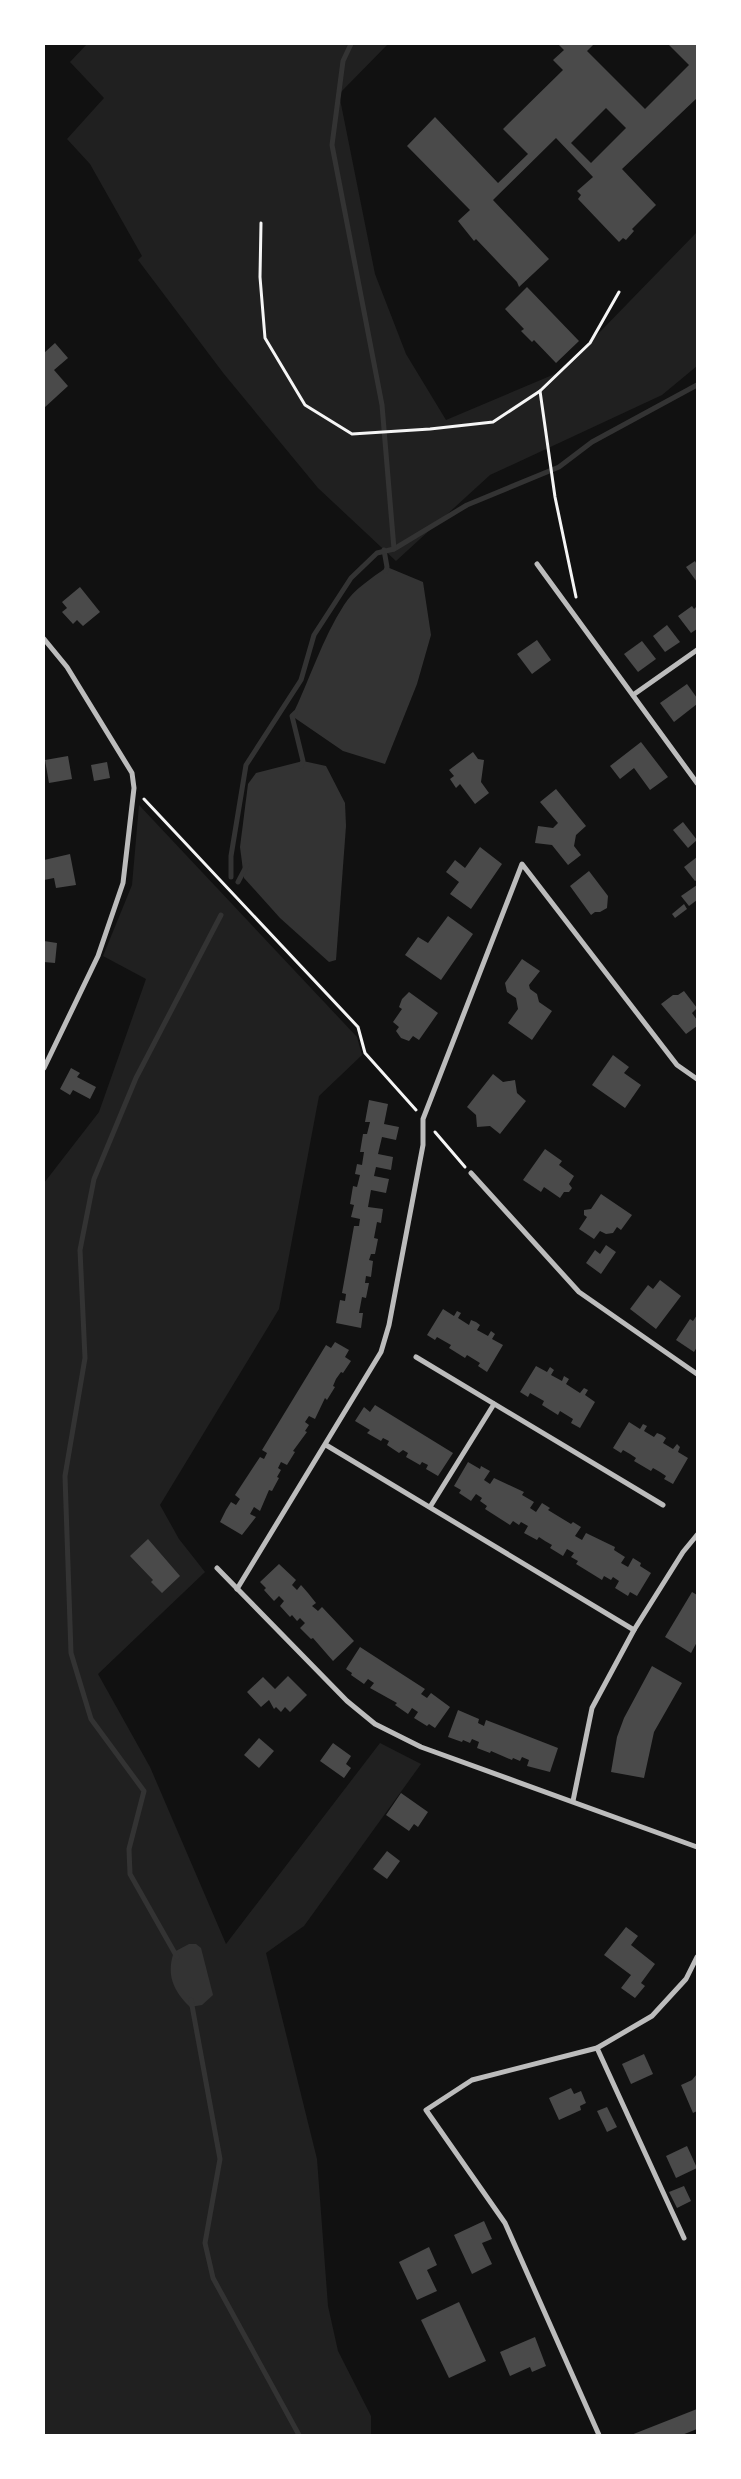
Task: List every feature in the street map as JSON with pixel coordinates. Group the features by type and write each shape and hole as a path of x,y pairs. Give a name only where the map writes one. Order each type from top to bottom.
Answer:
{"street":[{"path":"537,564 697,784"},
{"path":"44,639 67,667 132,773 134,788 123,884 98,956 44,1068"},
{"path":"633,695 697,650"},
{"path":"237,1589 381,1352 389,1325 423,1145 423,1119 522,864 678,1065 697,1079"},
{"path":"471,1173 579,1292 697,1374"},
{"path":"416,1357 663,1505"},
{"path":"430,1507 494,1404"},
{"path":"326,1445 634,1630"},
{"path":"572,1801 592,1708 634,1630 683,1552 697,1535"},
{"path":"217,1568 348,1701 375,1724 421,1747 697,1847"},
{"path":"599,2435 505,2223 426,2110 472,2080 597,2048 652,2016 686,1979 697,1958"},
{"path":"597,2048 684,2238"}],"path":[{"path":"262,223 260,277 265,338 304,405 352,434 430,429 492,422 540,391 590,343 619,292"},
{"path":"540,391 553,482 581,625"},
{"path":"134,788 358,1027 365,1053 471,1173"}],"shaded area":[{"path":"87,44 388,44 339,94 375,274 406,354 446,420 562,371 697,232 697,366 662,395 490,475 396,561 318,488 224,374 138,260 142,256 90,164 67,139 104,98 70,62"},
{"path":"387,567 423,582 431,635 417,684 385,764 343,751 292,716 323,645 344,605 358,589"},
{"path":"303,761 326,766 345,803 346,826 336,960 329,962 280,918 244,878 240,847 248,784 256,773"},
{"path":"139,805 357,1037 362,1055 319,1096 279,1309 160,1505 179,1539 205,1572 98,1674 150,1767 226,1944 380,1743 421,1764 304,1926 266,1953 317,2159 328,2306 338,2351 371,2416 371,2435 44,2435 44,1183 99,1112 146,979 103,956 132,885"},
{"path":"189,1944 196,1944 201,1948 213,1995 202,2005 190,2007 179,1995 171,1975 174,1952"}],"building":[{"path":"558,44 594,44 587,51 645,109 689,65 668,44 697,44 697,98 622,169 656,205 632,229 634,231 626,240 623,238 619,242 578,199 581,195 577,191 593,177 556,138 493,200 549,259 519,287 517,282 476,239 474,241 458,221 470,210 407,146 435,117 498,183 528,154 503,129 563,70 553,60 564,50","holes":["606,108 626,128 591,163 571,143"]},
{"path":"527,287 579,341 556,363 534,340 532,342 521,331 524,329 505,309"},
{"path":"55,343 68,358 54,370 68,386 44,408 44,353"},
{"path":"695,561 697,565 697,582 686,567"},
{"path":"80,587 100,612 83,626 77,620 73,624 62,612 67,608 62,602"},
{"path":"692,606 694,609 697,606 697,629 691,633 678,616"},
{"path":"667,625 680,642 665,652 653,636"},
{"path":"537,640 551,660 532,674 517,654"},
{"path":"642,641 656,659 638,672 624,654"},
{"path":"687,684 697,698 697,704 674,722 660,703"},
{"path":"641,742 668,777 650,790 634,768 620,779 610,766"},
{"path":"473,752 478,759 484,760 481,782 489,793 475,804 460,784 456,788 450,779 454,776 449,770"},
{"path":"68,756 72,779 49,783 45,760"},
{"path":"107,762 110,778 94,781 91,765"},
{"path":"556,789 586,826 576,835 574,846 581,855 568,865 552,845 535,843 538,826 553,828 558,823 540,802"},
{"path":"683,822 697,840 688,848 673,830"},
{"path":"480,847 502,864 471,909 450,894 459,882 446,872 455,860 465,868"},
{"path":"70,854 76,885 56,888 54,878 44,880 44,860"},
{"path":"697,857 697,880 695,881 684,867"},
{"path":"589,871 608,896 607,908 591,915 570,886"},
{"path":"697,885 697,900 689,906 681,896"},
{"path":"684,904 687,909 675,918 672,914"},
{"path":"448,916 473,934 441,980 405,955 418,937 428,943"},
{"path":"44,941 57,943 55,963 44,962"},
{"path":"522,959 540,971 529,985 530,989 537,994 539,1002 552,1011 532,1040 508,1023 518,1009 516,998 507,992 505,983"},
{"path":"684,991 697,1008 692,1013 697,1020 697,1026 686,1034 661,1004 673,995 678,995"},
{"path":"409,992 438,1013 419,1040 413,1036 409,1041 401,1038 396,1031 399,1027 393,1022 402,1009 399,1007 402,999"},
{"path":"613,1055 629,1067 624,1073 641,1085 625,1108 592,1085"},
{"path":"71,1068 80,1073 77,1077 96,1087 90,1099 73,1090 70,1095 60,1089"},
{"path":"493,1074 503,1082 515,1080 517,1093 526,1101 500,1134 490,1126 477,1127 476,1115 467,1107"},
{"path":"369,1100 388,1104 384,1124 399,1127 396,1140 382,1137 378,1154 393,1157 391,1170 376,1167 374,1176 389,1179 386,1193 371,1190 368,1207 383,1209 381,1223 377,1222 374,1238 378,1239 375,1254 371,1254 369,1260 373,1261 371,1277 366,1276 365,1283 369,1283 366,1298 362,1297 359,1313 363,1313 361,1328 336,1323 340,1300 345,1301 346,1294 342,1293 354,1226 359,1226 360,1219 351,1217 354,1205 350,1204 353,1186 357,1187 360,1175 355,1174 357,1164 362,1165 364,1152 360,1152 363,1134 367,1134 370,1122 365,1122"},
{"path":"545,1149 562,1161 559,1165 574,1176 569,1184 572,1188 569,1192 564,1192 560,1198 544,1187 541,1192 523,1180"},
{"path":"601,1194 632,1215 621,1230 617,1227 613,1233 606,1234 600,1231 594,1239 579,1229 587,1217 584,1215 584,1210 591,1209"},
{"path":"606,1245 616,1252 601,1274 586,1263 595,1250 600,1254"},
{"path":"660,1280 681,1296 656,1329 630,1309 648,1285 653,1289"},
{"path":"443,1309 454,1316 457,1311 461,1313 458,1318 469,1325 471,1320 476,1322 480,1325 477,1330 488,1336 491,1331 495,1334 492,1339 503,1345 487,1372 478,1366 480,1363 467,1355 465,1358 449,1348 451,1345 437,1337 435,1340 427,1335"},
{"path":"697,1315 697,1347 694,1352 676,1340 690,1319 693,1321"},
{"path":"335,1342 349,1350 345,1357 351,1361 343,1373 341,1372 336,1379 333,1386 335,1387 327,1400 325,1398 315,1419 309,1416 305,1422 309,1425 305,1431 307,1432 293,1451 295,1452 287,1465 281,1462 278,1468 281,1470 277,1477 279,1478 272,1491 269,1490 260,1511 254,1507 250,1514 256,1517 242,1535 220,1522 231,1502 236,1505 240,1499 235,1495 260,1457 264,1459 267,1453 262,1450 326,1345 331,1348"},
{"path":"536,1366 547,1372 550,1367 554,1370 551,1375 562,1381 564,1376 569,1379 566,1384 580,1393 584,1388 588,1390 585,1395 595,1402 580,1428 571,1423 573,1419 560,1411 558,1415 542,1405 544,1401 530,1393 528,1397 520,1392"},
{"path":"375,1405 453,1453 438,1476 426,1469 428,1465 422,1462 420,1465 406,1457 408,1453 403,1450 399,1453 387,1445 389,1441 383,1438 381,1441 367,1433 370,1430 355,1421 364,1407 370,1412"},
{"path":"629,1422 640,1429 643,1424 647,1426 644,1431 654,1437 657,1433 662,1435 666,1438 663,1443 673,1449 677,1444 680,1447 678,1452 688,1458 673,1484 664,1479 666,1476 660,1472 653,1468 651,1471 634,1461 636,1458 630,1454 623,1450 621,1453 613,1448"},
{"path":"468,1462 480,1469 481,1466 490,1471 484,1480 490,1484 494,1478 524,1492 522,1495 534,1502 530,1508 536,1512 542,1503 550,1508 548,1510 571,1524 573,1522 581,1527 575,1536 582,1540 586,1533 615,1547 614,1550 625,1557 621,1563 628,1567 633,1558 641,1563 640,1566 651,1573 637,1596 630,1592 628,1596 615,1588 619,1581 613,1577 611,1580 604,1576 602,1580 576,1564 578,1561 571,1557 574,1553 567,1549 563,1556 550,1548 552,1545 539,1537 537,1540 524,1533 528,1526 521,1522 519,1525 513,1521 510,1525 485,1509 487,1506 480,1501 482,1498 476,1494 471,1501 459,1493 461,1490 454,1486"},
{"path":"148,1539 180,1576 162,1593 151,1582 153,1580 130,1556"},
{"path":"279,1564 296,1580 292,1585 297,1590 301,1585 316,1603 312,1606 318,1611 322,1607 354,1641 333,1661 313,1638 311,1639 300,1628 305,1623 300,1618 297,1621 292,1615 290,1617 280,1606 284,1601 279,1596 274,1601 264,1590 266,1588 260,1582"},
{"path":"692,1592 697,1595 697,1642 691,1653 665,1637"},
{"path":"360,1647 425,1689 421,1694 427,1698 431,1693 450,1707 435,1728 429,1724 427,1726 414,1718 418,1712 412,1708 408,1714 395,1705 397,1703 370,1688 374,1683 368,1679 364,1684 351,1675 352,1673 346,1669"},
{"path":"652,1666 682,1683 654,1732 644,1778 611,1772 617,1737 624,1718"},
{"path":"288,1676 307,1695 290,1712 285,1707 281,1712 276,1707 274,1709 269,1700 261,1707 247,1692 263,1677 275,1689"},
{"path":"458,1710 479,1719 478,1723 484,1726 486,1720 558,1748 550,1772 527,1766 529,1760 522,1757 520,1761 513,1758 512,1760 491,1751 490,1753 477,1748 479,1742 472,1739 470,1743 448,1737"},
{"path":"259,1738 274,1751 259,1768 244,1755"},
{"path":"333,1743 351,1756 346,1764 351,1768 344,1778 320,1761"},
{"path":"401,1793 428,1812 418,1827 414,1824 409,1831 386,1815"},
{"path":"387,1851 400,1861 387,1879 373,1869"},
{"path":"626,1927 638,1936 631,1945 655,1964 641,1983 645,1986 635,1998 621,1988 631,1975 604,1955"},
{"path":"644,2054 653,2074 631,2084 622,2064"},
{"path":"697,2074 697,2111 693,2113 681,2085 692,2080"},
{"path":"571,2088 574,2094 581,2091 586,2103 580,2106 581,2110 559,2120 549,2098"},
{"path":"607,2107 617,2127 607,2132 597,2111"},
{"path":"687,2146 697,2168 676,2178 666,2156"},
{"path":"684,2186 691,2201 677,2208 669,2192"},
{"path":"484,2221 492,2239 482,2243 492,2264 472,2274 454,2235"},
{"path":"429,2247 437,2265 427,2270 437,2291 417,2300 399,2262"},
{"path":"459,2302 486,2361 449,2378 421,2320"},
{"path":"535,2337 546,2366 532,2372 530,2367 510,2376 500,2352"},
{"path":"697,2409 697,2429 682,2435 631,2435"}],"waterway":[{"path":"231,877 231,856 246,765 301,680 314,635 351,578 377,553 394,549 382,405 332,145 343,61 351,44"},
{"path":"394,549 467,505 559,467 592,442 697,385"},
{"path":"384,550 386,571"},
{"path":"295,713 292,716 303,761 301,766"},
{"path":"238,882 247,865"},
{"path":"177,1957 130,1874 129,1849 144,1791 91,1719 71,1653 65,1476 85,1358 80,1250 94,1179 136,1078 221,915"},
{"path":"191,2000 220,2159 205,2243 213,2278 299,2435"}]}
